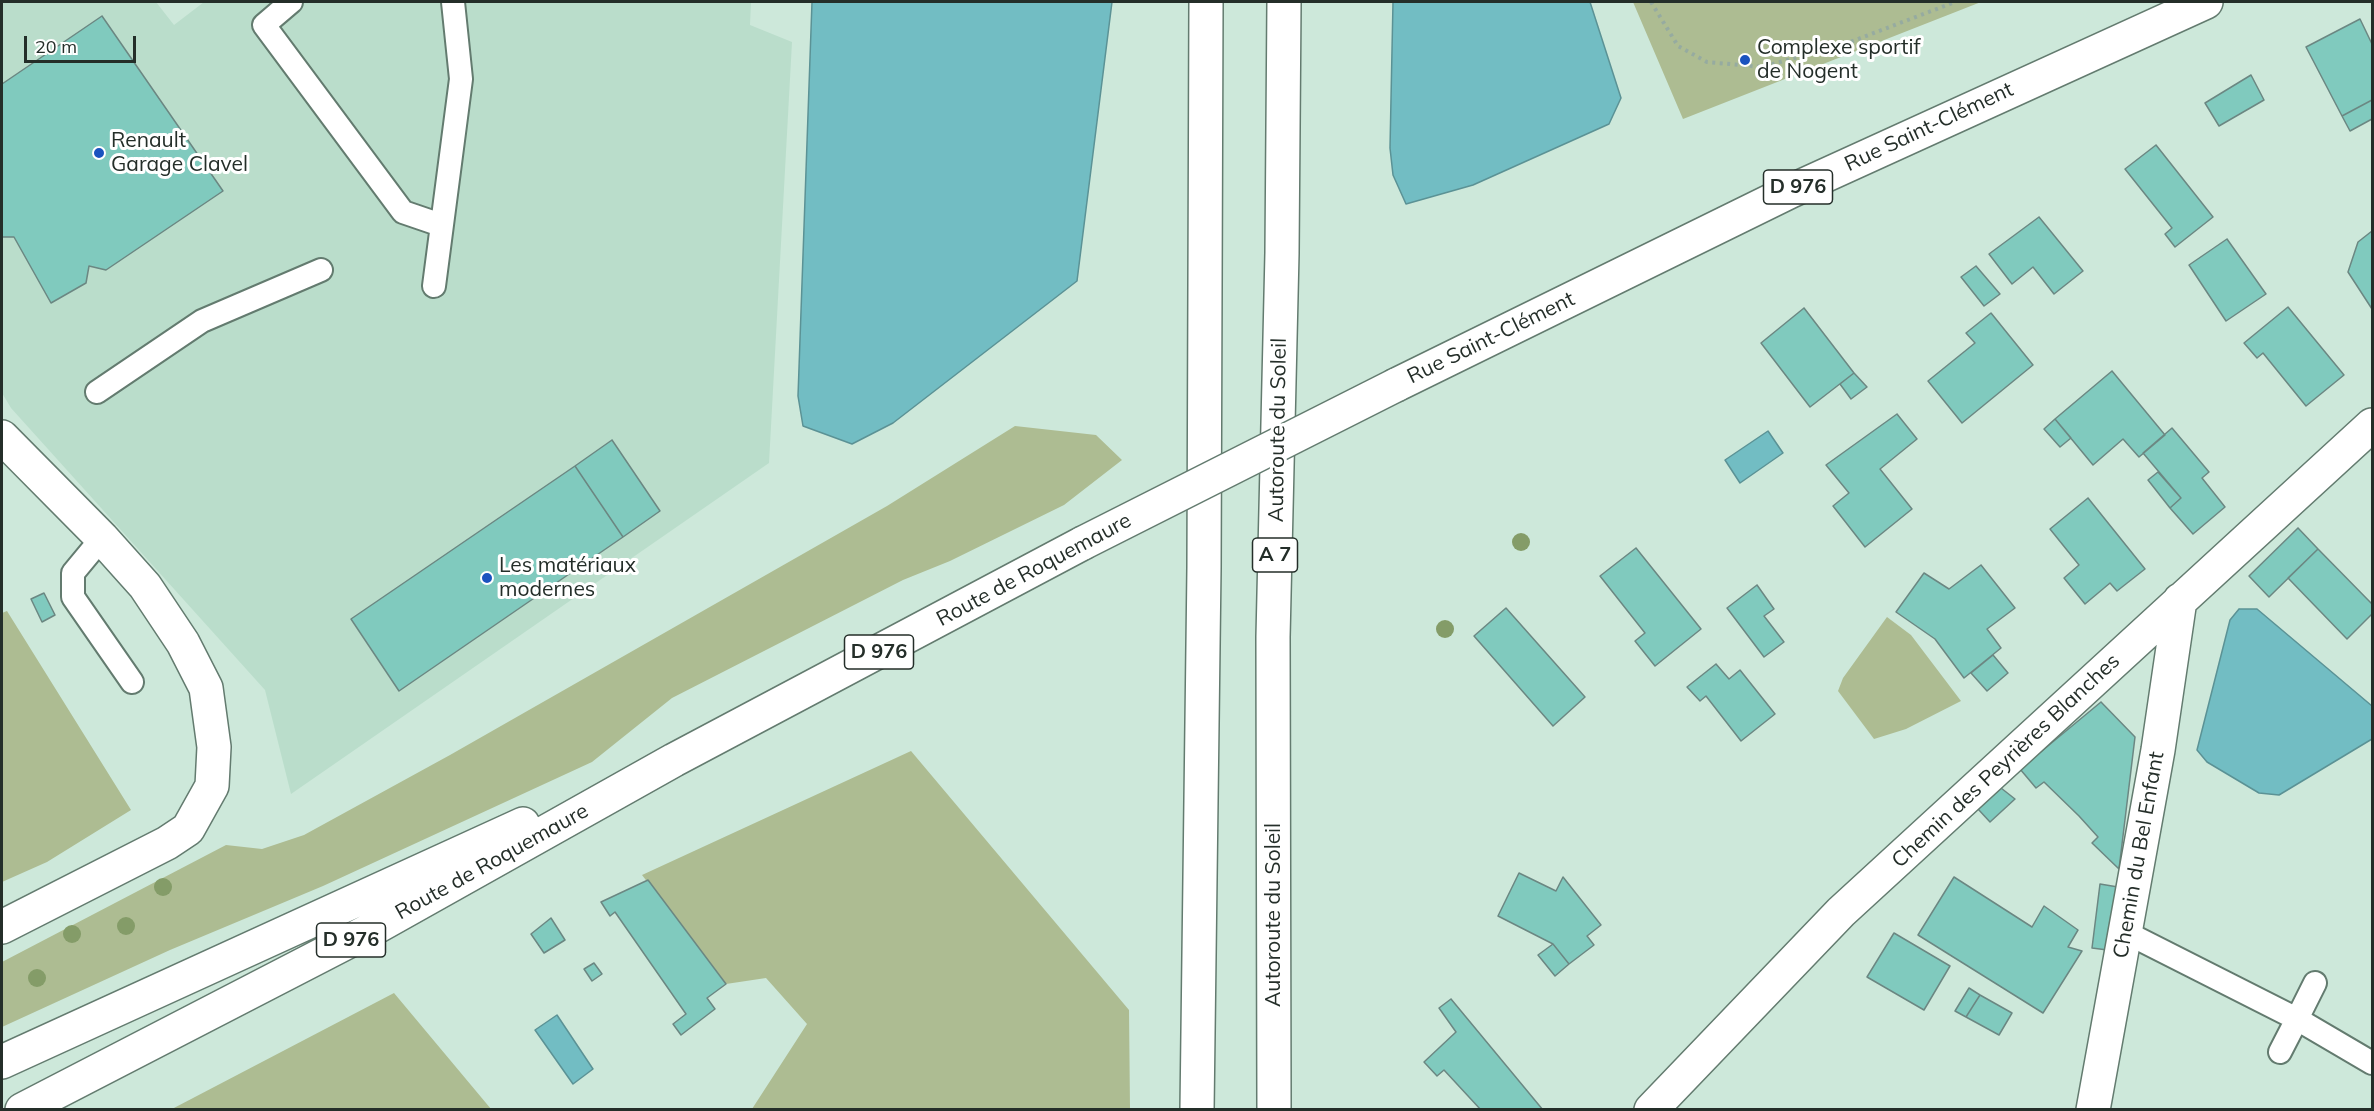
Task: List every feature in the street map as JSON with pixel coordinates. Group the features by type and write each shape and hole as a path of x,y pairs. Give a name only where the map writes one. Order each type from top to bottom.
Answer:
{"main road":[{"path":"1197,1110 1204,568 1206,2"},
{"name":"Autoroute du Soleil","path":"1275,1110 1273,637 1282,253 1284,2"},
{"name":"Rue Saint-Clément","path":"1396,385 1791,191 2206,2"},
{"name":"Route de Roquemaure","path":"22,1110 378,926 674,760 1083,543 1396,385"},
{"name":"Chemin des Peyrières Blanches","path":"1651,1110 1841,912 2373,425"},
{"path":"2,437 102,538 151,596 183,643 206,688 214,747 212,786 188,829 2,927"},
{"name":"Chemin du Bel Enfant","path":"2094,1110 2158,750 2180,600"},
{"name":"Route de Roquemaure","path":"2,1062 464,849 674,760"}],"lane":[{"path":"291,2 264,25 403,212 441,225"},
{"path":"434,286 461,79 453,2"},
{"path":"97,392 202,321 321,270"},
{"path":"102,538 73,573 73,597 132,682"},
{"path":"2126,932 2297,1019 2373,1063"},
{"path":"2280,1052 2315,983"}],"path":[{"path":"1652,2 1678,46 1707,62 1762,67 1845,44 1955,2"}],"shaded area":[{"path":"2,2 156,2 174,25 204,2 751,2 750,25 792,42 769,463 291,794 265,690 11,408 2,393"},
{"name":"Complexe sportif de Nogent","path":"1633,2 1981,2 1683,119"},
{"path":"1015,426 1096,435 1122,460 1064,505 950,561 903,580 672,698 592,762 323,886 170,950 2,1027 2,962 226,845 262,849 304,835 450,755 887,506"},
{"path":"7,611 131,810 47,862 2,882 2,613"},
{"path":"1887,617 1911,635 1961,701 1906,729 1874,739 1838,691 1843,678"},
{"path":"911,751 1129,1010 1130,1109 752,1109 807,1024 766,978 726,984 642,875"},
{"path":"394,993 491,1109 172,1109"}],"water":[{"path":"812,2 1112,2 1077,281 893,423 852,444 803,426 798,396"},
{"path":"1393,2 1590,2 1621,98 1609,124 1473,185 1406,204 1393,175 1390,148"},
{"path":"1768,431 1783,453 1740,483 1725,460"},
{"path":"2239,609 2257,609 2372,706 2372,739 2279,795 2259,793 2207,762 2197,750 2230,620"},
{"path":"557,1015 593,1069 573,1084 535,1030"}],"building":[{"name":"Renault Garage Clavel","path":"102,16 223,191 106,270 89,266 86,283 51,303 14,237 2,237 2,84"},
{"path":"2360,19 2372,44 2372,100 2342,116 2306,47"},
{"path":"2251,75 2264,100 2219,126 2205,103"},
{"path":"2372,100 2372,119 2350,131 2342,116"},
{"path":"2156,145 2213,217 2175,247 2165,234 2172,228 2125,169"},
{"path":"2039,217 2083,271 2054,294 2033,267 2012,284 1989,254"},
{"path":"2372,231 2372,309 2348,272 2358,242"},
{"path":"2227,239 2266,294 2226,321 2189,265"},
{"path":"1976,266 2000,294 1984,306 1961,277"},
{"path":"2288,307 2344,375 2306,406 2263,353 2257,358 2244,343"},
{"path":"1804,308 1854,373 1810,407 1761,343"},
{"path":"1991,313 2033,365 1962,423 1928,381 1975,343 1966,333"},
{"path":"2112,371 2165,435 2139,457 2123,439 2093,465 2055,419"},
{"path":"1854,373 1867,387 1851,399 1840,384"},
{"path":"1897,414 1917,439 1880,469 1912,509 1865,547 1833,506 1849,493 1826,465"},
{"path":"2055,419 2071,438 2060,447 2044,429"},
{"path":"2172,428 2209,472 2202,478 2225,507 2193,534 2170,508 2181,498 2143,453"},
{"path":"612,440 660,511 623,537 575,466"},
{"name":"Les matériaux modernes","path":"575,466 623,537 399,691 351,619"},
{"path":"2158,472 2181,498 2170,508 2148,480"},
{"path":"2088,498 2145,569 2117,591 2110,583 2085,604 2064,578 2079,565 2050,529"},
{"path":"2298,528 2318,549 2269,597 2249,576"},
{"path":"1636,548 1701,629 1655,666 1635,641 1645,633 1600,576"},
{"path":"2318,549 2372,604 2372,614 2347,639 2288,578"},
{"path":"1981,565 2015,608 1987,629 2001,648 1964,678 1935,639 1896,612 1924,573 1949,589"},
{"path":"1757,585 1774,609 1764,616 1784,642 1764,657 1727,608"},
{"path":"44,593 55,615 42,622 31,599"},
{"path":"1506,608 1585,697 1553,726 1474,636"},
{"path":"1993,655 2008,673 1987,691 1971,673"},
{"path":"1716,664 1729,679 1740,670 1775,714 1741,741 1706,696 1700,701 1687,687"},
{"path":"2101,702 2135,737 2119,869 2092,843 2098,837 2079,816 2044,782 2036,788 2020,769"},
{"path":"2001,788 2015,799 1990,822 1978,809"},
{"path":"1519,873 1556,891 1563,877 1601,925 1587,936 1594,945 1569,964 1553,944 1498,916"},
{"path":"1954,877 2032,927 2044,906 2078,930 2068,947 2082,951 2043,1013 1918,935"},
{"path":"648,880 726,984 707,998 715,1009 681,1035 673,1024 686,1014 615,912 610,916 601,902"},
{"path":"2100,884 2118,887 2115,951 2092,948"},
{"path":"551,918 565,940 544,953 531,934"},
{"path":"1894,933 1950,966 1924,1010 1867,977"},
{"path":"1553,944 1569,964 1555,976 1538,955"},
{"path":"594,963 602,974 592,981 584,969"},
{"path":"1969,988 1980,995 1966,1017 1955,1011"},
{"path":"1980,995 2012,1013 1999,1035 1966,1017"},
{"path":"1451,999 1543,1110 1481,1110 1444,1070 1437,1076 1424,1062 1456,1032 1439,1008"}],"place":[{"name":"Complexe sportif de Nogent","path":"1745,60"},
{"name":"Renault Garage Clavel","path":"99,153"},
{"name":"Les matériaux modernes","path":"487,578"}]}
